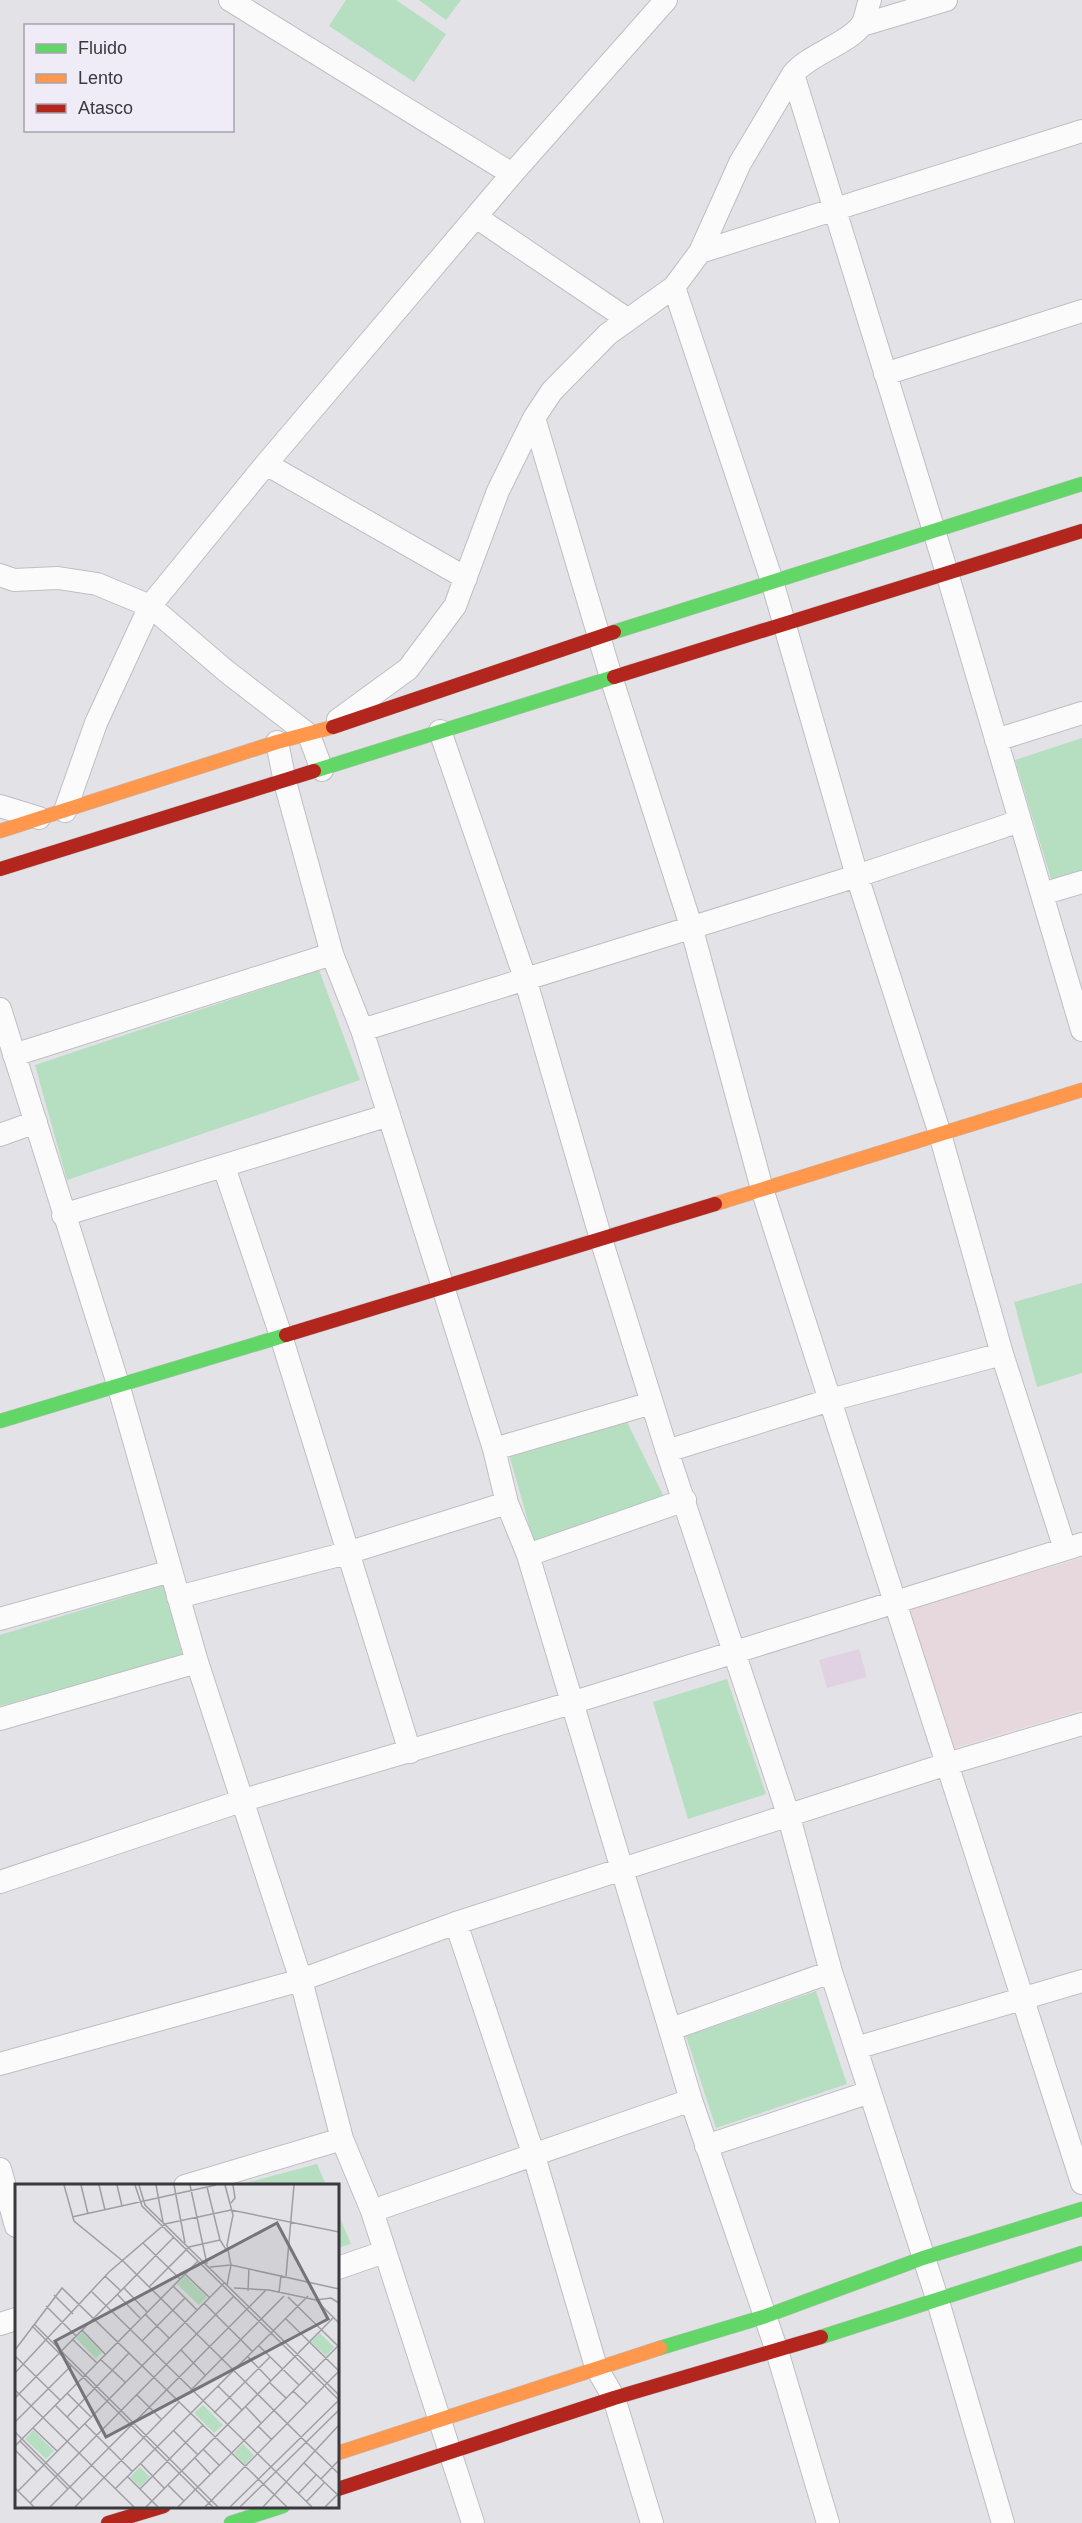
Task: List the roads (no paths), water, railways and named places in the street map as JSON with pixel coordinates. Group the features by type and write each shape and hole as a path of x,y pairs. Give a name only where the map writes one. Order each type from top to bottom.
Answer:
{"street":[{"path":"230,0 512,174"},
{"path":"65,811 96,723 150,606 266,464 512,174 666,0"},
{"path":"862,25 870,0"},
{"path":"330,727 359,702 408,669 455,606 498,491 534,418 552,391 574,367 627,319 674,288 700,252 740,163 792,74 801,64 838,44 862,25 946,0"},
{"path":"792,74 947,573 1082,1030"},
{"path":"700,252 1082,131"},
{"path":"476,217 627,319"},
{"path":"0,1882 244,1800 571,1703 1074,1546 1002,1354 940,1134 857,876 785,623 674,288"},
{"path":"885,375 1082,311"},
{"path":"534,418 611,677 692,926 762,1189 1082,2183"},
{"path":"266,464 466,578"},
{"path":"0,831 277,742 309,735 599,637 933,529 1082,484"},
{"path":"0,869 285,782 611,677 1082,531"},
{"path":"5,579 58,578 97,584 150,606 226,671 309,735 322,770"},
{"path":"996,740 1082,713"},
{"path":"440,731 525,978 601,1239 667,1451 789,1816 831,1972 937,2298 1003,2523"},
{"path":"277,742 285,782 332,954 362,1030 444,1288 494,1449 507,1503 528,1555 691,2100 763,2317 777,2351 828,2523"},
{"path":"0,806 39,818"},
{"path":"362,1030 857,876 1020,821"},
{"path":"1042,894 1082,882"},
{"path":"14,1056 332,954"},
{"path":"0,1009 118,1384 197,1662 301,1980 342,2139 372,2211 472,2523"},
{"path":"0,1421 444,1288 1082,1090"},
{"path":"63,1215 389,1115"},
{"path":"0,1135 36,1122"},
{"path":"224,1167 281,1336 410,1752"},
{"path":"667,1451 830,1400 1002,1354"},
{"path":"494,1449 652,1403"},
{"path":"528,1555 685,1500"},
{"path":"178,1597 347,1552 507,1503"},
{"path":"0,1619 171,1571"},
{"path":"0,1719 197,1662"},
{"path":"0,2064 301,1980 456,1923 947,1764 1082,1724"},
{"path":"456,1923 534,2156 596,2367 614,2398 652,2523"},
{"path":"670,2029 831,1972"},
{"path":"856,2048 1082,1981"},
{"path":"706,2146 870,2092"},
{"path":"372,2211 691,2100"},
{"path":"192,2184 342,2139"},
{"path":"0,2169 15,2222"},
{"path":"339,2453 596,2367 763,2317 923,2258 1082,2209"},
{"path":"339,2268 384,2252"},
{"path":"339,2489 614,2398 777,2351 1082,2253"},
{"path":"0,2324 15,2319"},
{"path":"114,2518 156,2508"},
{"path":"231,2523 277,2508"},
{"path":"289,2508 293,2523"}]}
